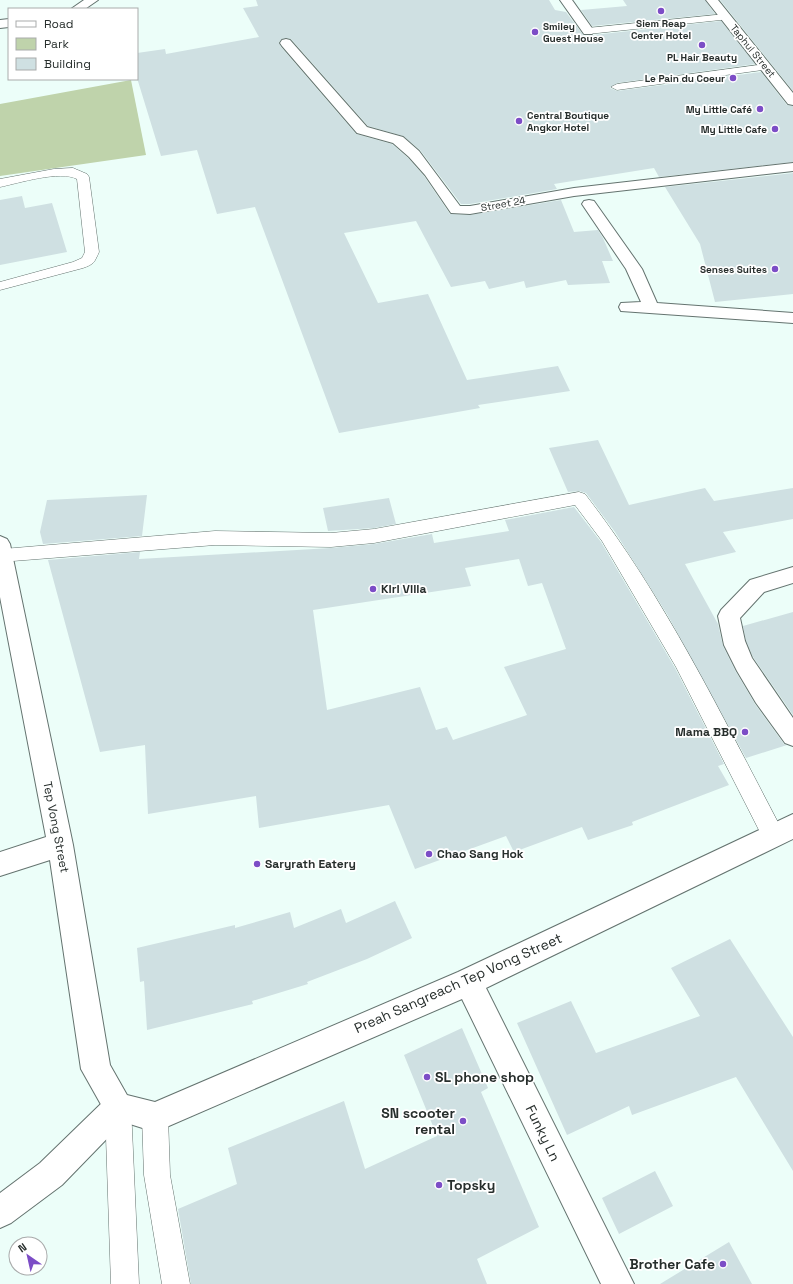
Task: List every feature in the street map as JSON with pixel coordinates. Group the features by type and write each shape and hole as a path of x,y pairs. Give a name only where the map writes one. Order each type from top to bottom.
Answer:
{"street":[{"path":"79,8 92,0"},
{"path":"566,0 588,31"},
{"name":"Taphul Street","path":"712,0 793,101"},
{"name":"Street 24","path":"286,43 362,130 398,140 403,143 419,160 456,210 470,210 574,192 793,167"},
{"path":"589,204 634,269 651,307"},
{"path":"626,306 793,318"},
{"name":"Tep Vong Street","path":"1,550 60,845 96,1069 118,1107"},
{"path":"793,575 757,586 729,616 732,633 739,654 768,701 793,736"},
{"name":"Preah Sangreach Tep Vong Street","path":"155,1117 468,982 783,830"},
{"path":"0,864 60,845"},
{"name":"Funky Ln","path":"468,982 618,1284"},
{"path":"0,1212 51,1174 118,1107 155,1117"}],"lane":[{"path":"588,31 726,17"},
{"path":"617,87 766,67"},
{"path":"0,183 54,173 73,172 83,177 92,252 88,261 78,265 0,286"},
{"path":"1,550 215,538 331,540 374,536 579,498 608,536 783,830"},
{"path":"118,1107 125,1284"},
{"path":"155,1117 156,1175 176,1284"}],"green space":[{"path":"131,80 146,155 0,176 0,104"}],"building":[{"path":"256,0 549,0 555,10 566,12 584,36 721,21 755,64 617,83 610,88 617,91 761,72 787,105 793,106 793,162 659,177 654,168 554,184 557,189 470,204 461,204 420,150 403,136 368,126 291,39 282,39 279,42 281,47 356,134 392,144 408,158 424,176 450,214 470,215 561,200 574,232 598,230 613,261 602,261 610,283 568,285 566,280 526,288 524,281 489,289 485,281 451,287 416,221 344,233 378,303 428,294 467,380 558,366 570,391 478,405 480,408 339,433 255,207 217,214 197,150 161,156 138,80 138,53 165,49 166,54 259,37 243,8 258,6"},
{"path":"623,0 705,0 715,14 592,26 581,10 627,6"},
{"path":"720,0 793,0 793,91"},
{"path":"793,173 793,294 715,302 700,244 665,187"},
{"path":"22,196 25,208 52,203 67,252 0,265 0,200"},
{"path":"598,440 629,505 705,488 714,501 793,488 793,519 723,532 736,552 685,564 718,624 723,646 736,672 755,704 784,744 787,745 746,758 667,614 615,532 586,493 579,491 568,492 549,448"},
{"path":"147,495 142,536 43,544 40,532 47,500"},
{"path":"389,498 396,524 374,528 328,531 323,508"},
{"path":"574,507 601,542 675,668 724,764 718,766 729,785 632,822 633,825 588,840 582,827 514,852 506,836 415,869 389,805 259,828 256,796 148,814 145,745 100,752 48,560 140,552 139,559 331,548 374,544 432,534 434,543 509,531 505,520","holes":["519,559 528,586 542,583 566,649 504,667 527,715 453,740 447,727 436,730 420,687 327,710 313,610 471,586 465,568"]},
{"path":"793,612 793,715 753,657 746,641 743,626"},
{"path":"395,901 412,938 367,959 307,982 308,984 252,1001 253,1004 147,1030 144,981 140,982 137,948 235,925 235,928 290,912 294,928 341,909 346,923"},
{"path":"730,939 793,1037 793,1171 736,1077 632,1115 629,1106 567,1135 517,1023 571,1001 596,1053 700,1016 671,968"},
{"path":"462,1028 488,1088 481,1092 539,1227 477,1259 487,1284 191,1284 178,1209 237,1184 228,1148 344,1101 365,1169 437,1136 404,1055"},
{"path":"655,1171 673,1206 619,1234 602,1198"},
{"path":"729,1242 752,1284 660,1284"}],"place":[{"name":"Siem Reap Center Hotel","path":"661,11"},
{"name":"Smiley Guest House","path":"535,32"},
{"name":"PL Hair Beauty","path":"702,45"},
{"name":"Le Pain du Coeur","path":"733,78"},
{"name":"My Little Café","path":"760,109"},
{"name":"Central Boutique Angkor Hotel","path":"519,121"},
{"name":"My Little Cafe","path":"775,129"},
{"name":"Senses Suites","path":"775,269"},
{"name":"Kiri Villa","path":"373,589"},
{"name":"Mama BBQ","path":"745,732"},
{"name":"Chao Sang Hok","path":"429,854"},
{"name":"Saryrath Eatery","path":"257,864"},
{"name":"SL phone shop","path":"427,1077"},
{"name":"SN scooter rental","path":"463,1121"},
{"name":"Topsky","path":"439,1185"},
{"name":"Brother Cafe","path":"723,1264"}]}
